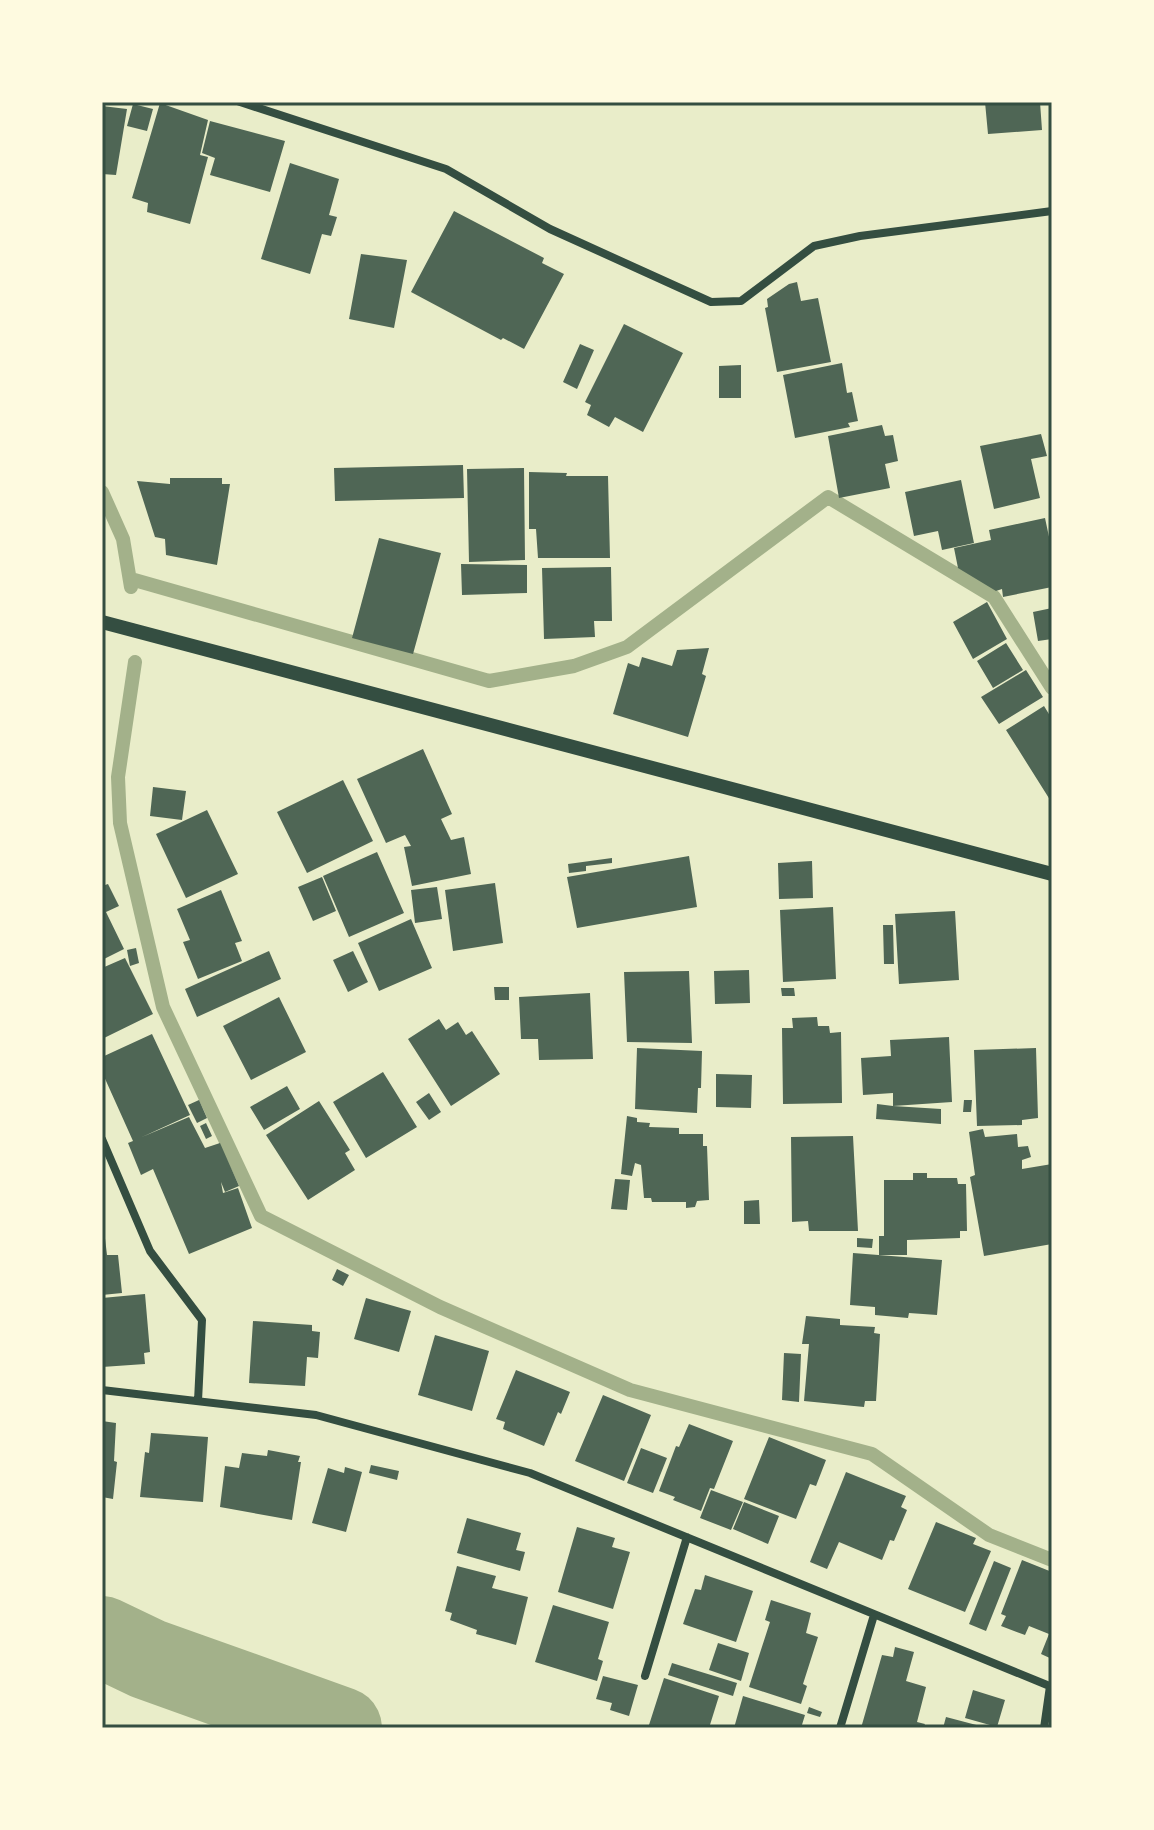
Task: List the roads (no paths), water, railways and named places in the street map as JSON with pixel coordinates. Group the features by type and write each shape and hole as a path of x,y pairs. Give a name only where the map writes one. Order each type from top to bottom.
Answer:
{"street":[{"path":"240,102 446,169 550,229 711,302 741,301 814,246 860,236 1052,211"},
{"path":"102,622 1052,874"},
{"path":"102,1139 150,1251 202,1320 198,1401"},
{"path":"102,1390 316,1415 530,1473 1051,1687 1044,1728"},
{"path":"645,1676 687,1537"},
{"path":"840,1728 874,1615"}],"waterway":[{"path":"102,492 123,539 131,587"},
{"path":"131,579 489,681 574,666 627,647 828,497 994,597 1052,688"},
{"path":"135,662 118,777 120,823 163,1007 261,1216 440,1307 630,1390 872,1454 989,1535 1052,1560"},
{"path":"102,1637 148,1659 341,1728"}]}
